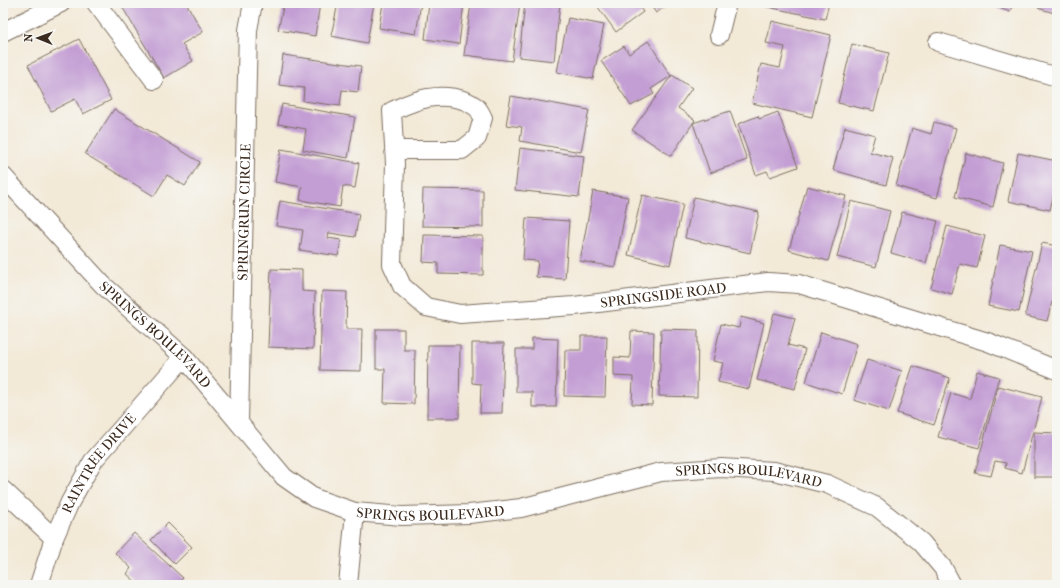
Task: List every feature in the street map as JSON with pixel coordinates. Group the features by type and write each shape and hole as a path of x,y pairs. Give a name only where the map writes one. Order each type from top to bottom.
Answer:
{"street":[{"path":"3,32 61,3"},
{"path":"96,3 154,80"},
{"name":"SPRINGRUN CIRCLE","path":"239,422 248,30 253,3"},
{"path":"719,35 727,3"},
{"path":"938,42 1057,77"},
{"name":"SPRINGSIDE ROAD","path":"394,150 462,150 477,138 483,118 477,108 463,100 447,97 428,98 412,102 392,111 394,150 395,164 392,264 402,286 426,307 460,314 574,306 768,282 799,284 988,342 1057,370"},
{"name":"SPRINGS BOULEVARD","path":"3,176 103,285 184,357 284,477 314,498 355,512 402,516 469,514 521,508 661,472 721,468 774,471 827,484 877,507 921,542 943,568 952,585"},
{"name":"RAINTREE DRIVE","path":"39,585 54,538 70,502 93,461 184,357"},
{"path":"3,490 54,538"},
{"path":"348,585 355,512"}],"building":[{"path":"120,3 186,3 203,32 182,44 193,61 164,78"},
{"path":"284,3 320,3 315,36 278,30"},
{"path":"338,3 374,3 367,43 331,36"},
{"path":"383,3 421,3 416,34 379,28"},
{"path":"429,3 464,3 459,44 425,39"},
{"path":"471,3 520,3 512,61 464,55"},
{"path":"525,3 560,3 554,61 519,57"},
{"path":"595,3 637,3 643,12 616,32"},
{"path":"649,3 670,3 656,13"},
{"path":"764,3 829,3 825,19 763,6"},
{"path":"984,3 1013,3 1010,12"},
{"path":"1040,3 1057,3 1057,14 1038,8"},
{"path":"568,18 604,25 593,79 557,72"},
{"path":"772,21 831,35 812,117 752,103 761,64 780,68 785,47 766,43"},
{"path":"79,39 111,100 83,114 75,99 51,111 28,65"},
{"path":"648,41 671,76 651,89 654,94 631,106 601,61 624,46 629,54"},
{"path":"852,44 889,53 874,111 838,103"},
{"path":"283,55 361,66 358,92 342,90 340,106 303,101 304,88 279,85"},
{"path":"672,75 692,88 678,108 695,120 671,156 632,130"},
{"path":"511,96 589,110 581,152 520,141 522,127 506,125"},
{"path":"282,104 355,117 348,158 303,150 306,129 278,124"},
{"path":"114,109 200,162 185,186 167,175 154,196 85,154"},
{"path":"730,111 747,160 710,173 693,123"},
{"path":"778,112 798,167 770,177 767,171 756,175 738,124 758,116 759,119"},
{"path":"934,122 956,128 937,198 896,186 912,128 931,134"},
{"path":"845,127 875,135 870,152 893,158 886,185 833,170"},
{"path":"520,148 584,156 579,197 515,190"},
{"path":"281,149 359,163 355,188 343,186 340,207 300,200 302,187 275,182"},
{"path":"966,153 1003,163 993,207 955,197"},
{"path":"1018,153 1057,161 1057,179 1050,210 1008,201"},
{"path":"807,186 846,196 828,261 789,250"},
{"path":"423,189 483,190 483,227 422,226"},
{"path":"593,191 628,197 615,267 580,261"},
{"path":"642,195 683,204 670,265 628,255"},
{"path":"694,197 759,212 750,253 685,238"},
{"path":"280,201 359,214 355,237 329,233 328,238 341,240 338,256 300,250 303,230 276,226"},
{"path":"851,201 890,211 876,267 837,257"},
{"path":"902,212 938,221 926,263 891,253"},
{"path":"526,218 569,221 565,279 536,277 538,261 523,260"},
{"path":"947,226 985,236 977,268 960,264 952,294 931,288"},
{"path":"424,235 483,236 483,275 438,274 438,263 423,262"},
{"path":"1042,243 1057,246 1057,303 1052,302 1047,321 1025,316"},
{"path":"1000,245 1032,251 1019,312 988,306"},
{"path":"271,269 302,270 302,291 315,292 313,349 268,347"},
{"path":"322,291 347,292 346,329 362,329 361,371 320,370"},
{"path":"774,313 795,318 788,345 805,349 795,389 757,380"},
{"path":"741,317 764,323 749,389 718,382 723,363 713,361 721,324 739,328"},
{"path":"376,329 404,329 404,350 415,350 414,404 384,403 385,369 376,369"},
{"path":"661,329 698,330 697,397 659,396"},
{"path":"631,331 654,332 652,405 632,404 633,377 614,376 614,357 630,358"},
{"path":"821,332 857,344 842,394 806,382"},
{"path":"581,336 607,336 605,397 564,396 565,350 581,350"},
{"path":"532,338 558,339 556,407 532,407 532,392 516,392 516,349 532,349"},
{"path":"472,343 504,343 502,413 480,413 481,384 472,383"},
{"path":"428,345 460,345 459,418 427,418"},
{"path":"867,360 902,371 889,411 854,400"},
{"path":"913,366 950,378 934,425 897,413"},
{"path":"977,371 999,377 979,448 938,437 951,393 970,399"},
{"path":"998,386 1042,397 1022,473 1005,468 1006,463 995,461 991,476 975,473"},
{"path":"1034,432 1057,433 1057,477 1034,477"},
{"path":"168,523 192,547 175,564 151,540"},
{"path":"134,533 183,578 177,585 137,585 138,584 127,574 131,568 115,553"}]}
